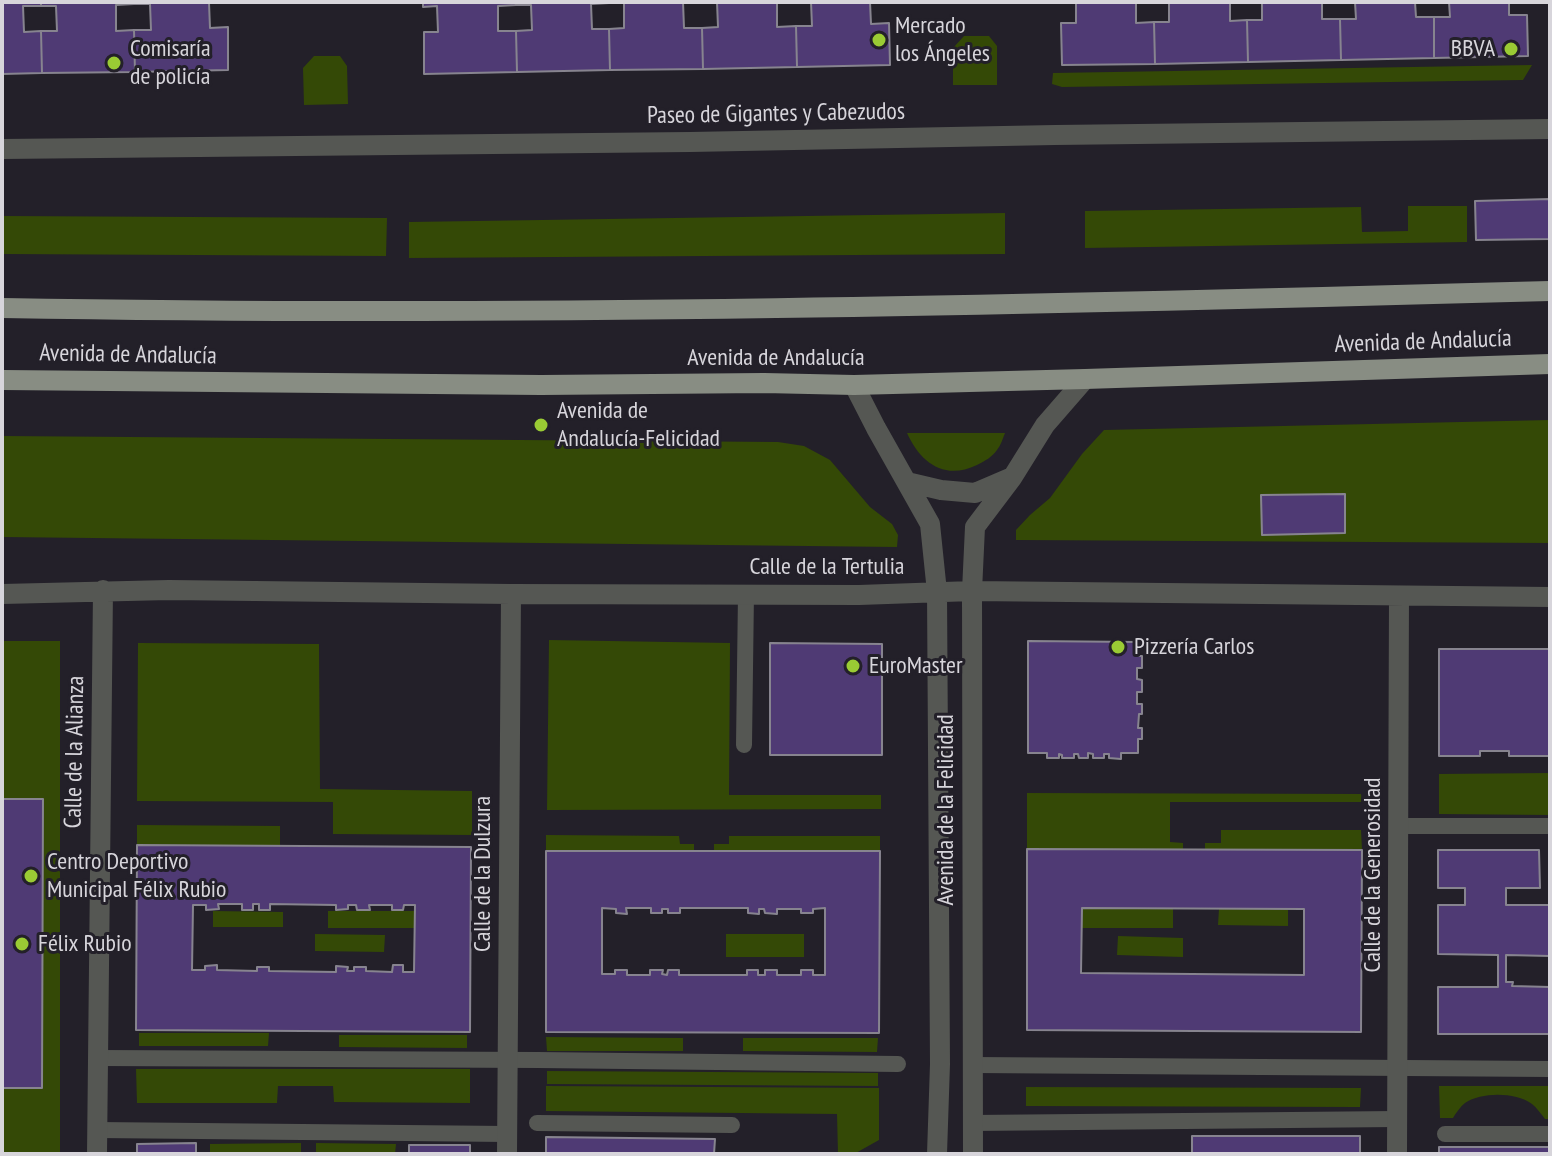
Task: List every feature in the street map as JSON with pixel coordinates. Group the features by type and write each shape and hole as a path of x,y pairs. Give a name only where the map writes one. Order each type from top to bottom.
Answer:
{"main road":[{"name":"Avenida de Andalucía","path":"2,308 425,312 749,310 1550,291"},
{"name":"Avenida de Andalucía","path":"2,380 854,385 1550,364"}],"street":[{"name":"Paseo de Gigantes y Cabezudos","path":"2,149 1550,129"},
{"name":"Avenida de la Felicidad","path":"973,1154 972,591 975,527 1012,478 1045,425 1085,379"},
{"name":"Avenida de la Felicidad","path":"854,385 930,524 937,592 940,1064 937,1154"},
{"path":"907,482 941,490 975,493 1012,478"},
{"name":"Calle de la Tertulia","path":"2,584 103,590"},
{"name":"Calle de la Tertulia","path":"2,594 103,590 859,595 972,591 1550,597"},
{"name":"Calle de la Alianza","path":"97,1154 103,590"},
{"name":"Calle de la Dulzura","path":"507,1144 511,594"},
{"name":"Calle de la Generosidad","path":"1397,1154 1399,597"}],"lane":[{"path":"744,745 746,593"},
{"path":"1399,826 1550,826"},
{"path":"98,1058 898,1064"},
{"path":"973,1065 1550,1069"},
{"path":"972,1123 1397,1119"},
{"path":"537,1123 732,1125"},
{"path":"97,1130 507,1144"},
{"path":"1445,1134 1550,1134"}],"green space":[{"path":"964,36 989,36 997,46 997,85 953,85 953,48"},
{"path":"314,56 340,56 347,66 348,104 304,105 303,68"},
{"path":"1532,65 1523,80 1062,87 1052,84 1053,73"},
{"path":"1408,206 1467,206 1467,242 1085,248 1085,211 1361,207 1362,232 1408,231"},
{"path":"1005,213 1005,254 409,258 409,222"},
{"path":"2,216 387,218 386,256 2,254"},
{"path":"1550,420 1550,543 1016,540 1016,530 1050,498 1104,430"},
{"path":"907,433 1005,433 988,459 954,471 944,470 926,460"},
{"path":"2,436 778,442 804,446 830,460 870,507 892,524 898,535 897,547 2,537"},
{"path":"549,640 730,643 729,795 881,795 881,809 547,810"},
{"name":"Centro Deportivo Municipal Félix Rubio","path":"2,641 60,641 60,1154 2,1154"},
{"path":"138,643 319,644 320,789 472,791 472,835 333,834 333,802 137,801"},
{"path":"1550,773 1550,815 1439,814 1439,774"},
{"path":"1027,793 1361,794 1362,802 1170,802 1170,842 1183,843 1183,849 1027,849"},
{"path":"137,825 280,826 280,846 137,845"},
{"path":"1221,830 1361,830 1362,850 1205,850 1205,843 1221,843"},
{"path":"546,835 679,836 680,844 694,844 694,851 546,851"},
{"path":"729,836 880,836 880,851 714,851 714,844 729,844"},
{"path":"1082,908 1173,909 1173,928 1082,928"},
{"path":"1219,909 1288,909 1288,926 1218,925"},
{"path":"213,911 283,912 283,927 213,927"},
{"path":"328,911 415,911 415,928 328,928"},
{"path":"315,934 385,935 384,952 315,951"},
{"path":"726,934 804,934 804,957 726,957"},
{"path":"1118,936 1183,938 1183,957 1117,955"},
{"path":"139,1033 269,1033 268,1046 139,1046"},
{"path":"339,1035 467,1035 467,1048 339,1047"},
{"path":"546,1037 683,1038 683,1051 547,1051"},
{"path":"743,1038 878,1038 877,1052 743,1051"},
{"path":"136,1069 470,1069 470,1103 334,1102 333,1086 278,1086 277,1103 137,1103"},
{"path":"547,1071 878,1073 878,1086 547,1084"},
{"path":"546,1086 879,1088 879,1140 854,1154 838,1154 837,1114 546,1111"},
{"path":"1439,1086 1550,1086 1550,1119 1545,1119 1525,1100 1498,1095 1472,1099 1453,1118 1440,1118"},
{"path":"1026,1087 1361,1088 1360,1107 1026,1106"},
{"path":"301,1143 301,1154 210,1154 210,1144"},
{"path":"316,1143 396,1144 395,1154 316,1154"}],"building":[{"path":"2,2 41,2 41,6 23,6 24,32 41,31 42,73 2,74"},
{"path":"41,2 134,2 116,5 116,31 134,30 135,72 42,73 41,31 57,31 56,6 41,6"},
{"path":"134,2 227,2 209,3 210,28 228,27 228,70 135,72 134,30 151,30 150,4"},
{"path":"423,2 515,2 516,5 498,6 498,31 516,31 517,72 424,74 424,32 438,32 437,6 423,7"},
{"path":"515,2 609,2 591,4 592,29 609,29 610,70 517,72 516,31 532,30 531,5 516,5"},
{"path":"609,2 683,2 684,28 702,28 703,69 610,70 609,29 624,28 624,3"},
{"path":"717,2 777,2 777,27 796,26 797,67 703,69 702,28 718,27"},
{"path":"811,2 870,2 871,24 889,23 890,65 797,67 796,26 812,26"},
{"path":"1076,2 1136,2 1136,23 1154,22 1155,64 1062,65 1061,23 1076,23"},
{"path":"1169,2 1230,2 1230,21 1247,20 1248,62 1155,64 1154,22 1169,22"},
{"path":"1262,2 1322,2 1322,19 1340,19 1341,60 1248,62 1247,20 1262,20"},
{"path":"1355,2 1415,2 1416,17 1434,17 1434,58 1341,60 1340,19 1356,19"},
{"path":"1449,2 1509,2 1509,15 1527,15 1528,56 1434,58 1434,17 1450,17"},
{"path":"1550,199 1550,239 1476,240 1475,201"},
{"path":"1345,494 1345,533 1262,535 1261,495"},
{"path":"1028,641 1138,642 1137,656 1142,656 1142,668 1137,668 1137,679 1142,680 1142,692 1137,692 1137,704 1142,704 1138,728 1142,728 1142,739 1138,739 1138,753 1121,753 1121,759 1109,758 1109,754 1104,754 1104,758 1093,758 1093,754 1088,753 1088,758 1079,758 1078,754 1074,754 1074,758 1062,758 1059,754 1059,758 1047,758 1047,753 1028,753"},
{"path":"770,643 882,644 882,755 770,755"},
{"path":"1439,649 1550,649 1550,756 1509,756 1509,751 1480,751 1480,756 1439,756"},
{"name":"Félix Rubio","path":"2,799 43,799 42,1088 2,1088"},
{"path":"137,845 471,847 470,1032 136,1030","holes":["218,904 242,904 242,910 253,910 253,904 259,904 259,910 270,910 270,904 336,905 336,910 348,909 348,905 356,905 357,910 370,910 369,905 392,905 392,910 415,905 414,972 403,972 403,965 393,965 392,972 366,971 366,967 354,967 354,971 347,971 348,967 336,966 336,972 269,971 269,967 257,967 257,971 217,970 217,965 205,966 205,970 192,970 193,905 206,905 206,910 219,909"]},
{"path":"1027,849 1362,850 1361,1032 1027,1030","holes":["1082,908 1304,909 1304,975 1081,973"]},
{"path":"1438,850 1539,850 1540,888 1506,888 1506,905 1550,905 1550,956 1506,955 1506,982 1513,982 1512,986 1550,987 1550,1034 1438,1034 1438,987 1498,987 1498,955 1438,954 1438,905 1465,905 1465,888 1438,888"},
{"path":"546,851 880,851 879,1033 546,1032","holes":["602,908 616,909 616,913 627,914 626,908 651,908 651,913 662,913 662,909 668,909 668,913 680,913 680,908 748,908 748,913 759,914 759,909 764,909 765,913 777,914 777,909 801,909 801,913 813,913 813,909 825,908 825,975 813,975 813,970 801,970 801,975 777,975 777,970 765,970 765,975 758,975 758,970 747,970 747,975 679,975 679,970 668,970 667,975 662,974 663,970 650,970 650,975 627,975 627,970 602,974"]},
{"path":"1192,1136 1360,1136 1360,1154 1192,1154"},
{"path":"546,1137 715,1139 714,1154 546,1154"},
{"path":"196,1143 196,1154 137,1154 137,1144"},
{"path":"409,1145 470,1145 470,1154 409,1154"},
{"path":"1439,1147 1550,1147 1550,1154 1439,1154"}],"place":[{"name":"Mercado los Ángeles","path":"879,40"},
{"name":"BBVA","path":"1511,49"},
{"name":"Comisaría de policía","path":"114,63"},
{"name":"Avenida de Andalucía-Felicidad","path":"541,425"},
{"name":"Pizzería Carlos","path":"1118,647"},
{"name":"EuroMaster","path":"853,666"},
{"name":"Centro Deportivo Municipal Félix Rubio","path":"31,876"},
{"name":"Félix Rubio","path":"22,944"}]}
